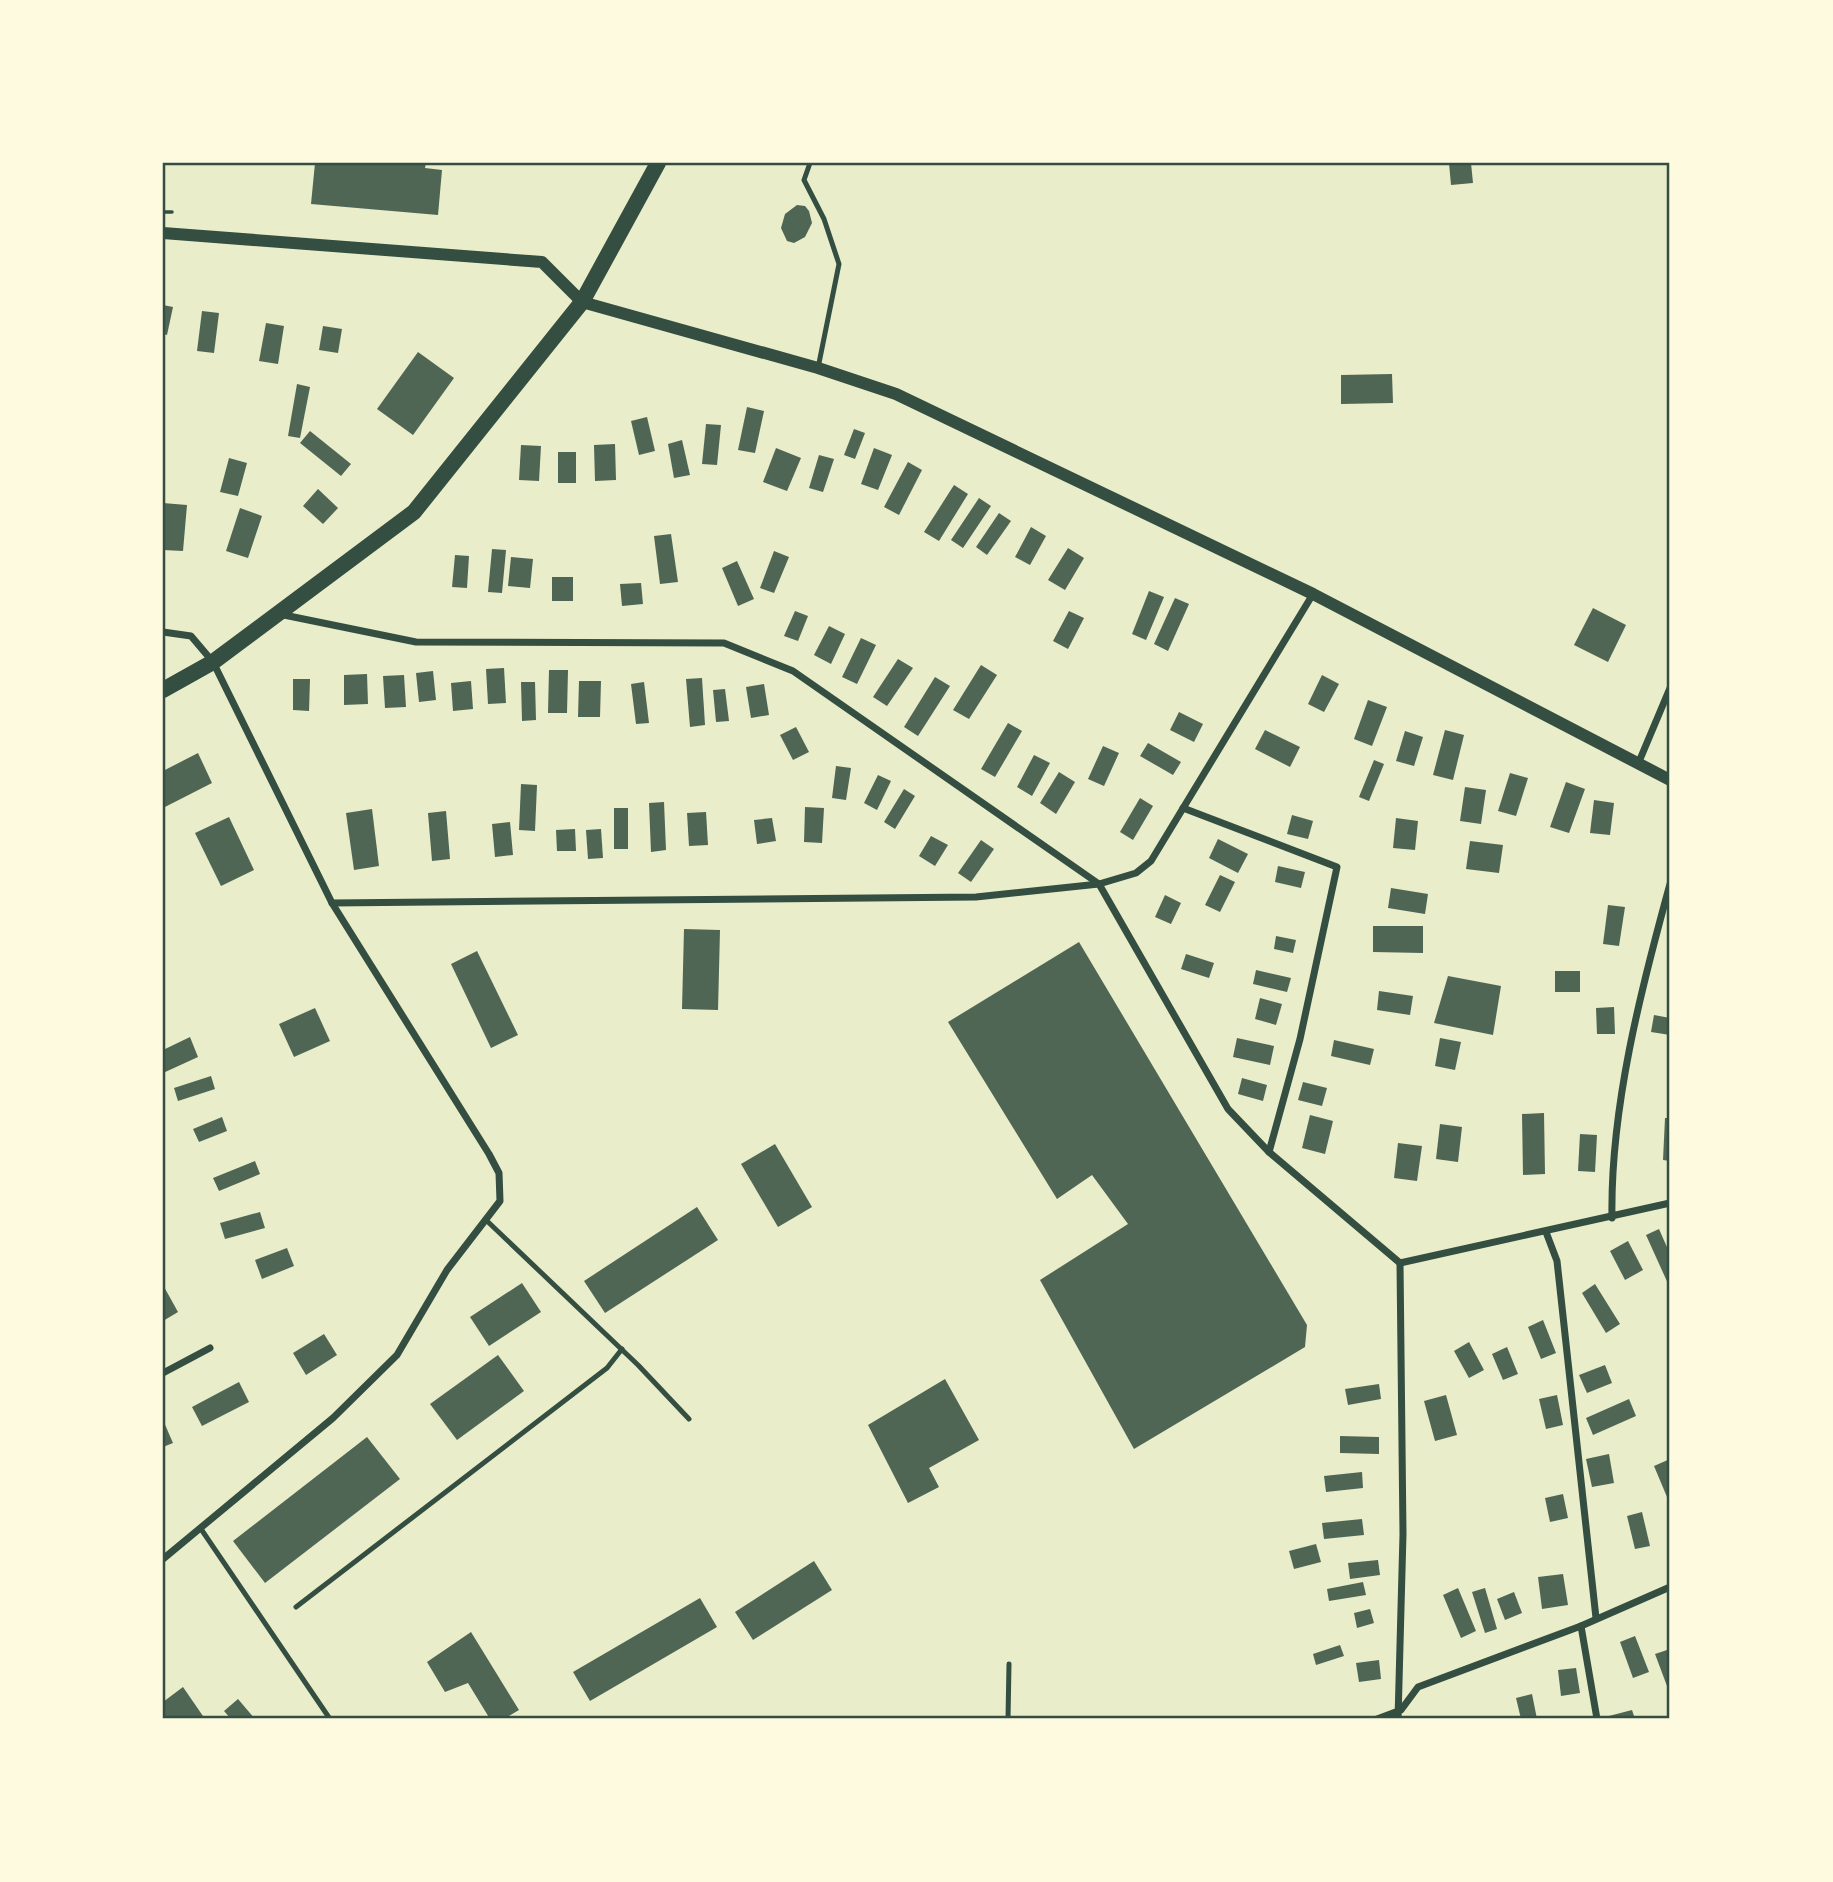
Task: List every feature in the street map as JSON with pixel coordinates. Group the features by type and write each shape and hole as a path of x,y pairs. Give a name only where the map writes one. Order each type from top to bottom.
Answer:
{"main road":[{"path":"163,690 213,662 414,512 582,302 658,163"}],"street":[{"path":"163,233 541,262 582,302 818,368 896,394 1313,594 1670,780"},
{"path":"332,903 976,897 1099,884 1136,873 1151,862 1313,594"},
{"path":"279,614 416,642 724,643 793,671 1099,884 1228,1109 1269,1152 1400,1263 1403,1534 1401,1710 1398,1719"},
{"path":"163,632 191,636 213,662 332,903 499,1173 500,1201 447,1270 397,1355 333,1418 163,1559"},
{"path":"1637,764 1670,688"},
{"path":"1183,808 1338,867 1313,967 1300,1039 1269,1152"},
{"path":"1612,1218 1611,1168 1643,981 1670,884"},
{"path":"1400,1263 1670,1203"},
{"path":"1546,1232 1557,1261 1596,1618"},
{"path":"163,1373 210,1348"},
{"path":"1377,1719 1401,1710 1418,1687 1581,1626 1670,1587"},
{"path":"1581,1626 1597,1719"}],"lane":[{"path":"810,163 804,180 824,219 839,264 818,368"},
{"path":"486,1220 622,1349 689,1419"},
{"path":"296,1607 607,1368 622,1349"},
{"path":"201,1529 330,1719"},
{"path":"1008,1719 1009,1664"}],"path":[{"path":"163,212 172,212"}],"building":[{"path":"315,163 426,163 425,168 442,170 438,215 311,204"},
{"path":"1449,163 1471,163 1473,183 1451,185"},
{"path":"797,205 805,206 812,223 805,237 794,243 787,241 781,228 785,214"},
{"path":"163,305 173,307 167,335 163,334"},
{"path":"202,311 219,313 214,353 197,351"},
{"path":"266,323 284,326 278,364 259,361"},
{"path":"323,326 342,329 338,353 319,350"},
{"path":"418,352 454,378 413,435 377,409"},
{"path":"1392,374 1393,403 1341,404 1341,375"},
{"path":"297,384 310,387 300,438 288,436"},
{"path":"747,407 764,411 755,453 738,450"},
{"path":"647,417 655,451 639,455 631,421"},
{"path":"706,424 721,425 717,465 702,464"},
{"path":"854,429 865,433 855,459 844,455"},
{"path":"310,431 351,464 341,476 300,443"},
{"path":"682,440 690,475 674,478 668,444"},
{"path":"615,444 616,480 595,481 594,445"},
{"path":"521,445 541,446 539,481 519,480"},
{"path":"776,448 801,458 787,491 763,482"},
{"path":"874,448 892,455 878,490 861,484"},
{"path":"558,452 576,452 576,483 558,483"},
{"path":"819,455 834,459 823,492 809,488"},
{"path":"229,458 247,463 238,496 220,492"},
{"path":"908,462 922,470 899,515 884,507"},
{"path":"954,485 968,494 939,541 924,532"},
{"path":"318,489 338,508 323,524 303,506"},
{"path":"979,498 991,506 963,548 951,540"},
{"path":"163,503 187,505 183,551 163,550"},
{"path":"240,508 262,516 248,558 226,551"},
{"path":"999,513 1011,521 987,555 976,547"},
{"path":"1031,527 1046,536 1030,565 1015,557"},
{"path":"671,534 678,582 660,584 654,536"},
{"path":"1068,548 1084,558 1065,590 1048,580"},
{"path":"492,549 506,550 502,593 488,592"},
{"path":"774,551 789,557 774,593 760,588"},
{"path":"455,555 469,556 467,588 452,587"},
{"path":"511,557 533,559 530,588 508,586"},
{"path":"737,561 754,599 738,606 722,568"},
{"path":"552,577 573,577 573,601 552,601"},
{"path":"641,583 643,604 622,606 620,584"},
{"path":"1149,591 1164,597 1146,640 1132,634"},
{"path":"1175,598 1189,604 1168,651 1154,644"},
{"path":"1593,608 1626,625 1608,662 1574,645"},
{"path":"795,611 808,616 798,641 784,636"},
{"path":"1069,611 1084,618 1068,649 1053,641"},
{"path":"829,626 845,634 831,664 814,655"},
{"path":"861,638 876,645 857,684 842,677"},
{"path":"898,659 913,668 887,706 873,697"},
{"path":"981,665 997,675 969,719 953,710"},
{"path":"504,668 506,703 488,704 486,669"},
{"path":"549,670 568,670 567,713 548,713"},
{"path":"433,671 436,700 419,702 416,673"},
{"path":"367,674 368,704 344,705 344,675"},
{"path":"404,675 406,707 385,708 383,676"},
{"path":"1322,675 1339,684 1324,712 1308,704"},
{"path":"935,677 950,686 918,736 904,727"},
{"path":"702,678 705,725 690,727 686,679"},
{"path":"293,679 310,679 309,711 293,710"},
{"path":"471,681 473,709 453,711 451,683"},
{"path":"579,681 601,681 600,717 578,717"},
{"path":"521,682 535,682 536,720 522,721"},
{"path":"644,682 649,723 636,724 631,684"},
{"path":"764,684 769,715 751,718 746,687"},
{"path":"725,689 729,721 716,722 713,690"},
{"path":"1368,700 1387,707 1372,746 1354,739"},
{"path":"1179,712 1203,724 1194,742 1170,730"},
{"path":"1008,723 1022,731 995,777 981,769"},
{"path":"796,727 809,752 793,760 780,735"},
{"path":"1265,730 1300,747 1290,767 1255,749"},
{"path":"1445,730 1464,735 1453,780 1433,775"},
{"path":"1405,731 1423,737 1414,766 1396,761"},
{"path":"1148,743 1181,762 1173,775 1140,756"},
{"path":"1103,746 1119,753 1104,786 1088,779"},
{"path":"198,753 212,783 163,808 163,771"},
{"path":"1034,755 1050,763 1032,796 1017,787"},
{"path":"1374,760 1384,764 1369,801 1359,797"},
{"path":"836,766 851,768 846,800 832,798"},
{"path":"1059,772 1075,782 1056,814 1040,803"},
{"path":"1510,773 1528,778 1516,816 1498,811"},
{"path":"878,775 891,781 877,810 864,803"},
{"path":"1566,782 1585,789 1569,833 1550,827"},
{"path":"521,784 537,785 535,831 519,830"},
{"path":"1465,787 1486,790 1481,824 1460,821"},
{"path":"904,789 915,796 895,829 884,822"},
{"path":"1140,798 1153,806 1133,840 1120,832"},
{"path":"1594,800 1614,803 1610,835 1590,833"},
{"path":"664,802 666,850 651,852 649,803"},
{"path":"805,807 824,808 822,843 804,842"},
{"path":"614,808 628,808 628,849 614,849"},
{"path":"372,809 379,866 354,870 346,813"},
{"path":"446,811 450,859 432,861 428,813"},
{"path":"706,812 708,845 689,846 687,813"},
{"path":"1292,815 1313,821 1308,839 1287,834"},
{"path":"229,817 254,870 221,886 195,833"},
{"path":"772,818 776,841 757,844 754,820"},
{"path":"1396,818 1418,821 1415,850 1393,848"},
{"path":"510,822 513,855 495,857 492,824"},
{"path":"575,829 576,851 557,851 556,830"},
{"path":"601,829 603,858 588,859 586,830"},
{"path":"931,836 948,845 935,866 919,856"},
{"path":"1218,839 1248,854 1238,873 1209,858"},
{"path":"981,840 994,849 971,882 958,873"},
{"path":"1470,841 1503,845 1499,873 1466,869"},
{"path":"1278,866 1305,872 1301,888 1275,882"},
{"path":"1220,875 1235,882 1220,912 1205,905"},
{"path":"1391,888 1428,894 1425,914 1388,908"},
{"path":"1165,895 1181,903 1171,924 1155,917"},
{"path":"1608,905 1625,907 1619,946 1603,944"},
{"path":"1373,926 1423,926 1423,953 1373,952"},
{"path":"684,929 720,930 718,1010 682,1009"},
{"path":"1276,936 1296,940 1293,953 1274,949"},
{"path":"1079,942 1307,1325 1305,1347 1134,1449 1040,1280 1128,1224 1092,1175 1057,1199 948,1022"},
{"path":"477,951 518,1035 491,1048 451,964"},
{"path":"1186,954 1214,963 1209,978 1181,969"},
{"path":"1256,970 1291,978 1287,992 1253,984"},
{"path":"1555,971 1580,971 1580,992 1555,992"},
{"path":"1448,976 1501,986 1493,1035 1434,1023"},
{"path":"1379,991 1413,996 1410,1015 1377,1010"},
{"path":"1260,998 1282,1004 1276,1025 1255,1019"},
{"path":"1614,1007 1615,1034 1597,1034 1596,1008"},
{"path":"315,1008 330,1041 294,1057 279,1024"},
{"path":"1654,1015 1670,1018 1670,1035 1651,1032"},
{"path":"190,1037 198,1057 163,1073 163,1050"},
{"path":"1237,1038 1274,1046 1270,1065 1233,1057"},
{"path":"1440,1038 1461,1042 1455,1070 1435,1066"},
{"path":"1334,1040 1374,1049 1370,1065 1331,1056"},
{"path":"211,1076 215,1089 178,1101 174,1088"},
{"path":"1242,1078 1267,1085 1263,1101 1238,1094"},
{"path":"1303,1082 1327,1088 1322,1106 1298,1100"},
{"path":"1544,1113 1545,1174 1523,1175 1522,1114"},
{"path":"1310,1115 1333,1121 1325,1154 1302,1148"},
{"path":"222,1117 227,1131 199,1142 193,1129"},
{"path":"1665,1118 1670,1118 1670,1161 1663,1160"},
{"path":"1440,1124 1462,1127 1458,1162 1436,1159"},
{"path":"1580,1134 1597,1135 1595,1172 1578,1171"},
{"path":"1398,1143 1422,1146 1417,1181 1394,1178"},
{"path":"775,1144 812,1207 778,1227 741,1164"},
{"path":"255,1161 260,1174 219,1191 213,1178"},
{"path":"697,1207 718,1240 605,1313 584,1281"},
{"path":"260,1212 265,1228 225,1239 220,1223"},
{"path":"1659,1229 1670,1254 1670,1288 1646,1235"},
{"path":"1628,1241 1643,1270 1625,1280 1610,1251"},
{"path":"287,1248 294,1266 262,1279 255,1260"},
{"path":"522,1283 541,1312 489,1346 470,1317"},
{"path":"1595,1284 1620,1324 1606,1333 1582,1293"},
{"path":"163,1285 178,1312 163,1321"},
{"path":"1543,1320 1556,1353 1541,1359 1528,1327"},
{"path":"324,1334 337,1355 306,1375 293,1353"},
{"path":"1469,1342 1484,1370 1469,1378 1454,1351"},
{"path":"1507,1347 1518,1374 1503,1380 1492,1354"},
{"path":"498,1355 524,1391 457,1440 430,1404"},
{"path":"1605,1365 1612,1383 1587,1393 1579,1375"},
{"path":"945,1379 979,1440 929,1468 939,1487 908,1503 868,1425"},
{"path":"239,1382 249,1402 202,1426 192,1407"},
{"path":"1379,1384 1381,1399 1348,1405 1345,1389"},
{"path":"1446,1395 1457,1435 1435,1441 1424,1401"},
{"path":"1557,1395 1563,1425 1546,1429 1539,1399"},
{"path":"1629,1399 1636,1416 1593,1435 1586,1418"},
{"path":"163,1420 173,1443 163,1447"},
{"path":"1340,1436 1379,1437 1379,1454 1340,1453"},
{"path":"367,1437 400,1479 265,1583 233,1541"},
{"path":"1609,1454 1614,1483 1592,1487 1586,1459"},
{"path":"1670,1459 1670,1496 1667,1497 1654,1466"},
{"path":"1362,1472 1363,1488 1326,1492 1324,1476"},
{"path":"1563,1494 1568,1518 1550,1522 1545,1498"},
{"path":"1642,1512 1650,1546 1635,1549 1627,1516"},
{"path":"1362,1519 1364,1535 1324,1539 1322,1523"},
{"path":"1316,1544 1321,1562 1294,1569 1289,1551"},
{"path":"1378,1560 1380,1575 1350,1579 1348,1563"},
{"path":"814,1561 832,1590 753,1640 735,1612"},
{"path":"1563,1574 1568,1605 1542,1609 1538,1577"},
{"path":"1363,1582 1366,1595 1329,1601 1327,1589"},
{"path":"1458,1588 1476,1631 1461,1638 1443,1595"},
{"path":"1485,1588 1497,1629 1485,1633 1472,1592"},
{"path":"1514,1592 1522,1613 1505,1620 1497,1599"},
{"path":"700,1598 717,1627 590,1701 573,1672"},
{"path":"1370,1609 1374,1623 1357,1628 1354,1613"},
{"path":"471,1632 519,1710 504,1719 490,1719 468,1683 445,1692 427,1662"},
{"path":"1635,1636 1649,1672 1633,1678 1620,1642"},
{"path":"1340,1645 1344,1656 1316,1665 1313,1654"},
{"path":"1670,1649 1670,1685 1667,1686 1655,1654"},
{"path":"1379,1660 1381,1679 1359,1682 1356,1663"},
{"path":"1576,1668 1580,1693 1561,1696 1558,1670"},
{"path":"183,1687 205,1719 163,1719 163,1702"},
{"path":"1532,1694 1537,1719 1521,1719 1516,1698"},
{"path":"238,1699 255,1719 231,1719 224,1711"},
{"path":"1632,1710 1635,1719 1605,1717"}]}
